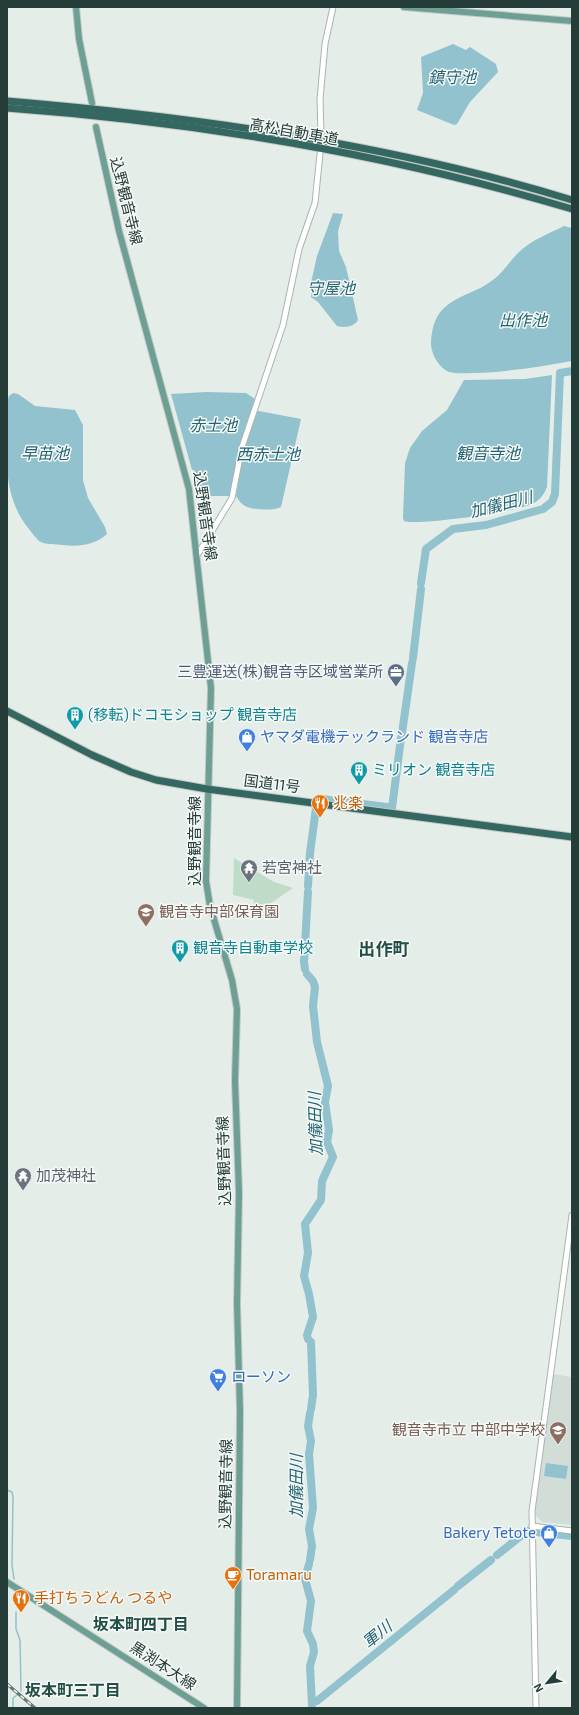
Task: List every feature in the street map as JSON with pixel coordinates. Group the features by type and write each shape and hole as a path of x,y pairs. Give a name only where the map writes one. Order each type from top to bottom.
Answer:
{"highway":[{"name":"高松自動車道","path":"7,101 226,125 298,137 421,161 495,178 572,200"},
{"name":"高松自動車道","path":"7,108 133,120 296,145 406,166 572,209"},
{"name":"国道11号","path":"7,711 117,766 156,780 207,789 572,837"}],"main road":[{"path":"76,7 79,39 92,103"},
{"path":"404,7 572,21"},
{"name":"込野観音寺線","path":"96,127 118,231 186,473 198,554 211,688 205,869 207,892 232,980 237,1009 235,1081 239,1193 237,1304 240,1412 237,1708"},
{"name":"黒渕本大線","path":"7,1582 204,1708"}],"street":[{"path":"321,135 320,99 325,44 333,7"},
{"path":"198,554 232,498 242,447 283,325 299,249 315,204 320,154"},
{"path":"536,1708 532,1511 572,1216"},
{"path":"532,1526 572,1531"}],"shaded area":[{"name":"観音寺市立 中部中学校","path":"553,1374 572,1377 572,1525 542,1522 535,1514"}],"green space":[{"path":"234,858 274,882 293,888 258,912 253,912 254,900 233,895"}],"water":[{"name":"鎮守池","path":"453,44 466,50 470,47 496,64 498,72 470,102 457,124 454,125 417,110 423,93 421,57"},
{"name":"守屋池","path":"333,213 343,214 338,231 339,251 346,267 358,320 352,326 346,327 337,326 318,302 311,297 312,288 310,287 317,256"},
{"name":"出作池","path":"564,226 572,228 572,361 498,372 455,373 449,372 442,368 434,357 431,345 437,317 443,309 455,300 481,288 493,280 528,244"},
{"name":"観音寺池","path":"552,375 547,487 540,498 534,503 525,506 491,514 448,520 413,522 404,521 405,463 410,448 422,431 447,410 464,380 525,379"},
{"name":"赤土池","path":"206,392 246,393 255,399 238,451 230,496 199,496 194,470 192,470 171,394"},
{"name":"早苗池","path":"13,393 18,394 35,406 75,410 83,425 83,480 88,498 105,527 107,534 97,541 69,546 44,543 39,541 20,516 13,501 9,485 6,452 7,403 9,396"},
{"name":"西赤土池","path":"259,411 301,419 281,507 263,510 245,506 236,496 245,445 256,412"},
{"path":"546,1463 568,1466 566,1479 544,1476"}],"waterway":[{"name":"加儀田川","path":"421,583 426,549 453,529 486,525 543,509 552,502 555,494 560,373 572,371"},
{"name":"加儀田川","path":"413,658 421,589"},
{"name":"加儀田川","path":"402,733 412,663"},
{"name":"加儀田川","path":"392,808 401,738"},
{"name":"加儀田川","path":"322,799 387,807"},
{"name":"加儀田川","path":"308,886 310,853 316,808"},
{"name":"加儀田川","path":"305,969 304,962 308,892"},
{"name":"加儀田川","path":"307,974 313,981 315,987 313,1006 317,1042 328,1086 325,1102 329,1130 327,1142 333,1157 322,1181 321,1200 305,1224 308,1253 304,1276 313,1317 307,1335 308,1339"},
{"name":"加儀田川","path":"311,1342 313,1395 311,1409"},
{"name":"加儀田川","path":"310,1413 308,1426 311,1441 309,1454 313,1508 309,1529 312,1546 310,1560"},
{"path":"7,1490 12,1492 13,1497 12,1565 14,1579"},
{"name":"軍川","path":"497,1555 527,1531"},
{"name":"軍川","path":"536,1532 572,1536"},
{"name":"軍川","path":"458,1586 491,1560"},
{"name":"加儀田川","path":"309,1564 305,1579 311,1601 307,1631 313,1644 314,1652 310,1666 312,1705"},
{"name":"軍川","path":"317,1701 454,1590"},
{"path":"15,1595 15,1604"},
{"path":"16,1612 16,1629 20,1640 21,1691"},
{"path":"13,1708 13,1698 17,1695"}],"railway":[{"path":"7,1684 35,1708"}],"place":[{"name":"三豊運送(株)観音寺区域営業所","path":"396,687"},
{"name":"(移転)ドコモショップ 観音寺店","path":"75,730"},
{"name":"ヤマダ電機テックランド 観音寺店","path":"247,752"},
{"name":"ミリオン 観音寺店","path":"359,785"},
{"name":"兆楽","path":"320,818"},
{"name":"若宮神社","path":"249,883"},
{"name":"観音寺中部保育園","path":"146,927"},
{"name":"観音寺自動車学校","path":"180,963"},
{"name":"加茂神社","path":"23,1191"},
{"name":"ローソン","path":"218,1392"},
{"name":"観音寺市立 中部中学校","path":"558,1445"},
{"name":"Bakery Tetote","path":"549,1548"},
{"name":"Toramaru","path":"233,1590"},
{"name":"手打ちうどん つるや","path":"21,1613"}],"district":[{"name":"出作町","path":"384,949"},
{"name":"坂本町四丁目","path":"141,1624"},
{"name":"坂本町三丁目","path":"73,1690"}]}
